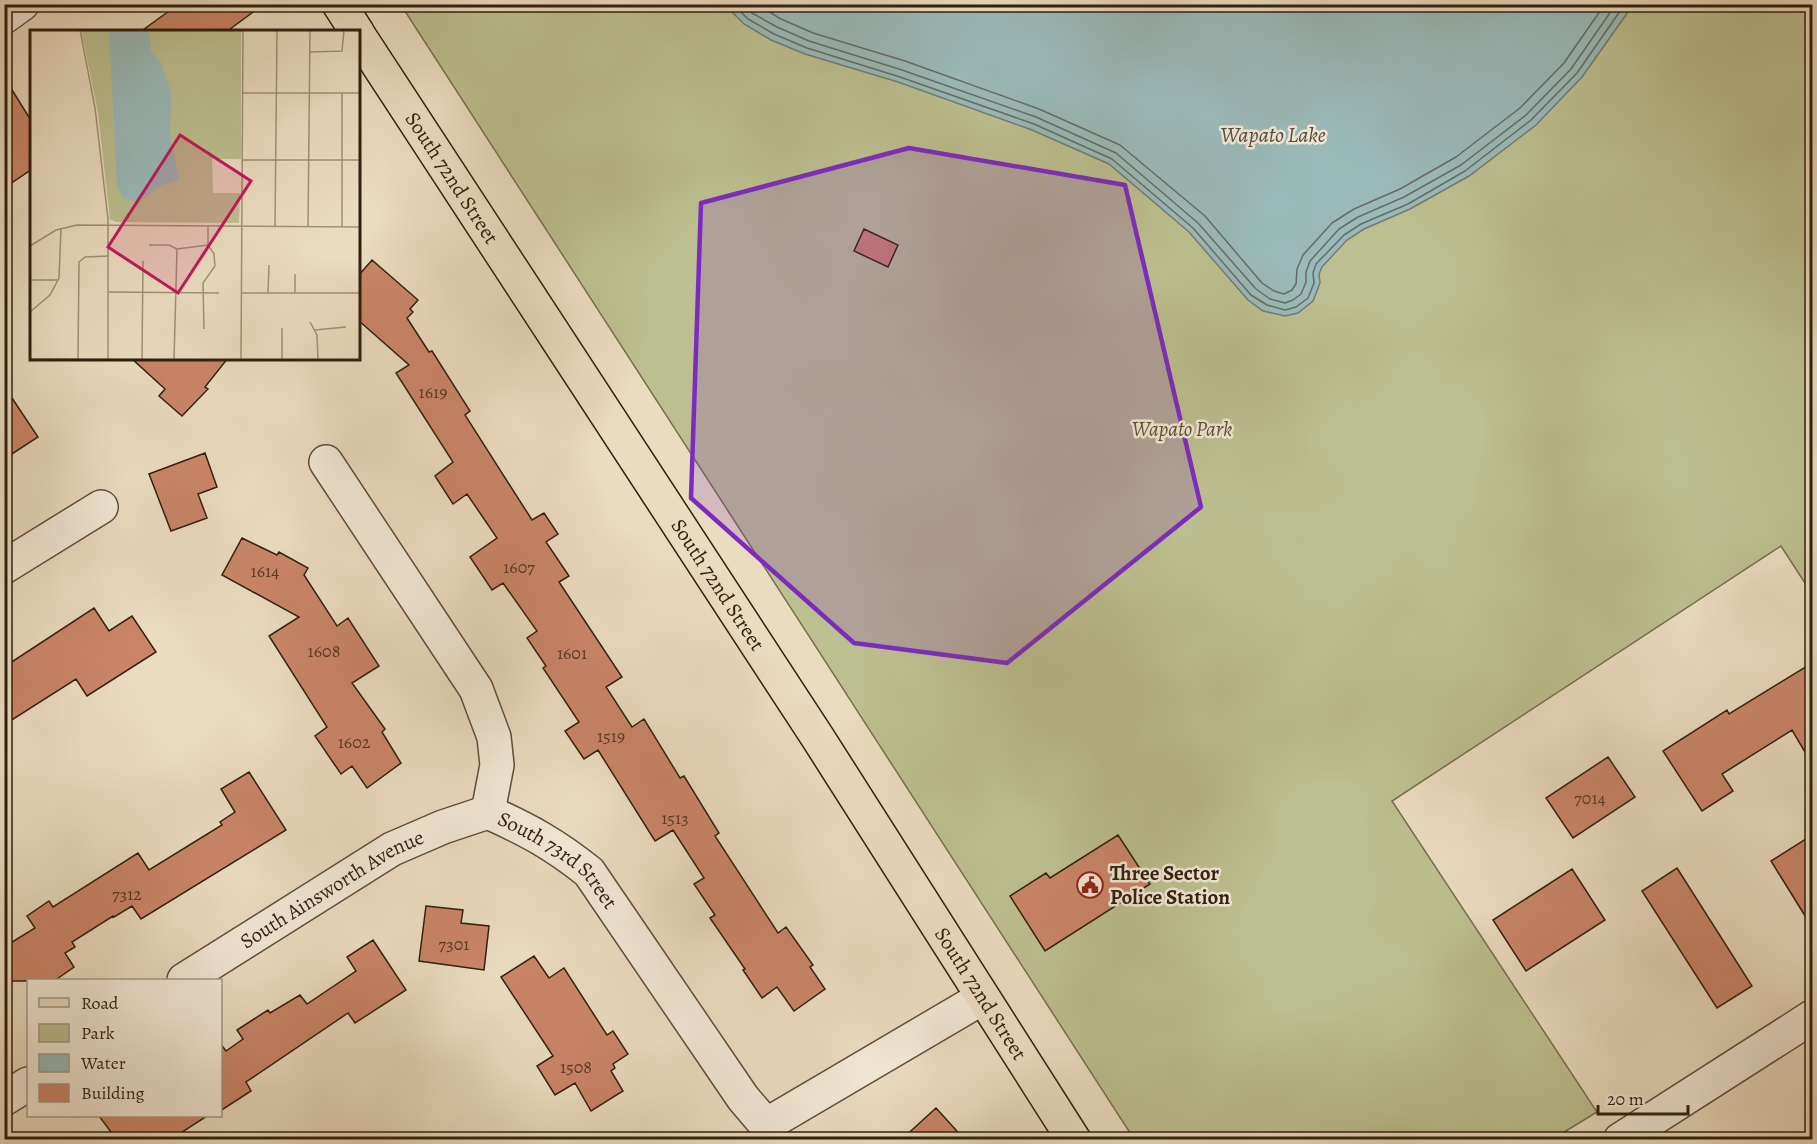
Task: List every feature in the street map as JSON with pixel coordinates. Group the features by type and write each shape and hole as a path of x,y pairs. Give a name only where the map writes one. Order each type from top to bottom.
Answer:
{"main road":[{"name":"South 72nd Street","path":"339,4 356,30"},
{"name":"South 72nd Street","path":"360,36 818,738 1074,1140"}],"street":[{"path":"4,17 22,4"},
{"name":"South 73rd Street","path":"326,462 476,689 494,736 497,765 488,812 558,847 589,872 766,1132"},
{"path":"4,567 101,507"},
{"name":"South Ainsworth Avenue","path":"187,979 392,849 442,827 488,812"},
{"path":"766,1132 982,998"},
{"path":"1620,1140 1812,1017"},
{"path":"4,1099 27,1084"}],"highlighted area":[{"path":"909,148 1125,185 1201,507 1007,663 854,643 691,498 701,203"}],"green space":[{"name":"Wapato Park","path":"401,5 1812,5 1812,594 1781,546 1392,801 1597,1112 1553,1139 1134,1139"}],"water":[{"name":"Wapato Lake","path":"725,5 1633,5 1582,77 1536,125 1469,176 1410,209 1364,229 1347,240 1322,267 1319,274 1320,283 1313,301 1298,313 1285,316 1263,311 1248,300 1189,232 1109,164 1032,130 898,82 805,54 771,40 744,24"}],"building":[{"path":"179,4 264,4 229,30 143,30"},
{"path":"4,77 30,119 30,170 4,188"},
{"path":"864,229 898,245 888,267 854,251"},
{"path":"372,260 418,300 410,309 413,312 407,318 429,352 432,351 470,411 465,415 532,520 544,513 558,534 546,542 569,576 559,582 622,677 606,687 632,727 644,719 680,778 684,776 719,833 715,836 778,933 786,927 813,965 810,967 825,989 794,1011 777,987 762,998 743,970 745,969 710,918 715,915 694,884 704,878 673,830 655,841 598,750 584,759 565,731 579,722 543,668 546,666 527,638 537,631 503,583 492,590 470,557 497,538 467,494 453,504 435,476 453,462 396,373 409,365 360,322 360,274"},
{"path":"133,360 226,360 205,387 208,389 182,416 159,396 165,389"},
{"path":"4,386 38,437 4,459"},
{"path":"205,453 217,487 198,494 207,518 171,531 149,474"},
{"path":"242,538 277,555 279,552 308,568 304,575 337,626 348,618 379,666 352,683 385,729 382,732 401,763 367,788 352,766 341,774 315,736 327,727 269,636 299,617 222,575"},
{"path":"94,608 109,631 132,616 156,652 87,696 76,679 4,725 4,667"},
{"path":"1812,663 1812,764 1792,730 1722,774 1733,791 1702,811 1663,751 1727,710 1729,714"},
{"path":"1608,757 1635,797 1573,838 1546,798"},
{"path":"249,772 286,830 141,919 132,906 72,942 75,947 65,953 74,967 57,979 4,981 4,947 35,928 27,916 49,901 53,907 138,853 149,870 222,825 220,822 235,812 221,789"},
{"path":"1118,835 1150,884 1045,951 1010,896 1046,873 1050,878"},
{"path":"1812,835 1812,927 1771,861"},
{"path":"1677,868 1752,986 1717,1008 1642,891"},
{"path":"1572,869 1605,920 1526,971 1493,920"},
{"path":"426,906 463,910 461,923 489,926 484,970 419,961"},
{"path":"373,940 406,990 355,1023 348,1013 246,1082 251,1091 222,1110 222,1046 226,1051 243,1039 237,1030 268,1010 270,1013 300,995 307,1004 356,971 347,957"},
{"path":"534,956 549,978 564,968 607,1035 613,1031 628,1054 613,1064 615,1068 611,1071 623,1091 591,1111 575,1083 555,1095 537,1066 553,1056 501,977"},
{"path":"936,1108 965,1140 901,1140"},
{"path":"100,1117 205,1117 170,1140 117,1140"}],"place":[{"name":"Three Sector Police Station","path":"1090,885"}]}
